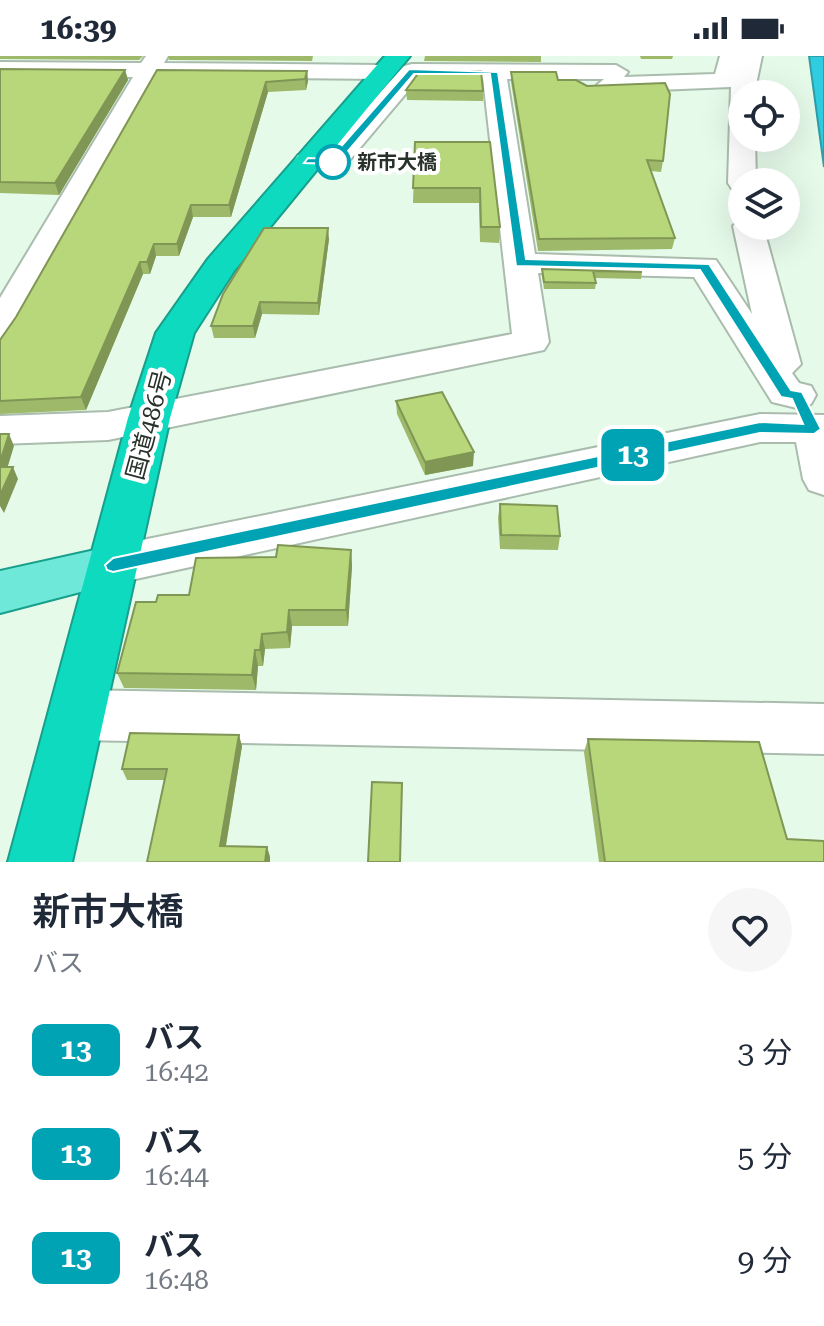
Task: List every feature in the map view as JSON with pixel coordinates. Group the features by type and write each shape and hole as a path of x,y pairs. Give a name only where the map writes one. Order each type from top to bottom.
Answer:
{"highway":[{"name":"国道486号","path":"40,862 149,418 175,333 220,266 391,64"}],"main road":[{"path":"0,592 113,565"}],"street":[{"path":"569,72 575,86 711,83 725,81 731,56"},
{"path":"742,168 741,96 751,56"},
{"path":"0,328 153,63"},
{"path":"0,69 153,63 391,64"},
{"path":"308,161 333,162 412,71 616,72"},
{"path":"0,430 108,426 531,342 494,72"},
{"path":"751,240 779,358 815,426 824,479"},
{"path":"520,263 704,267 786,393 815,426"},
{"path":"113,565 760,428 815,426"},
{"path":"77,715 824,729"}],"water":[{"path":"809,56 824,56 824,167"}],"building":[{"path":"0,69 125,70 55,183 0,182"},
{"path":"157,70 307,71 305,79 266,82 229,205 191,205 177,244 154,244 147,262 140,262 81,397 0,401 0,340"},
{"path":"420,71 481,71 483,91 406,90"},
{"path":"511,72 556,72 558,80 576,80 587,86 665,83 670,94 663,161 647,160 675,238 539,239"},
{"path":"415,142 490,142 500,227 481,227 480,188 413,188"},
{"path":"264,228 328,228 318,303 260,302 253,326 211,326 223,294"},
{"path":"542,269 642,272 593,271 596,283 544,282"},
{"path":"442,392 474,452 425,462 396,401"},
{"path":"0,434 9,434 0,462"},
{"path":"0,467 13,467 0,495"},
{"path":"500,504 557,506 560,536 501,535"},
{"path":"278,545 351,550 346,610 289,610 287,632 262,634 260,650 255,650 252,675 117,673 136,602 156,602 158,595 189,595 196,558 276,557"},
{"path":"130,733 239,735 220,846 267,847 265,862 147,862 167,769 122,769"},
{"path":"588,739 759,742 787,839 824,841 824,862 605,862"},
{"path":"372,782 402,783 400,862 368,862"}],"bus line":[{"name":"13","path":"113,565 760,428 814,429 797,395 786,393 704,267 520,263 494,72 412,71 333,162 308,161"}],"place":[{"name":"新市大橋","path":"333,162"}]}
